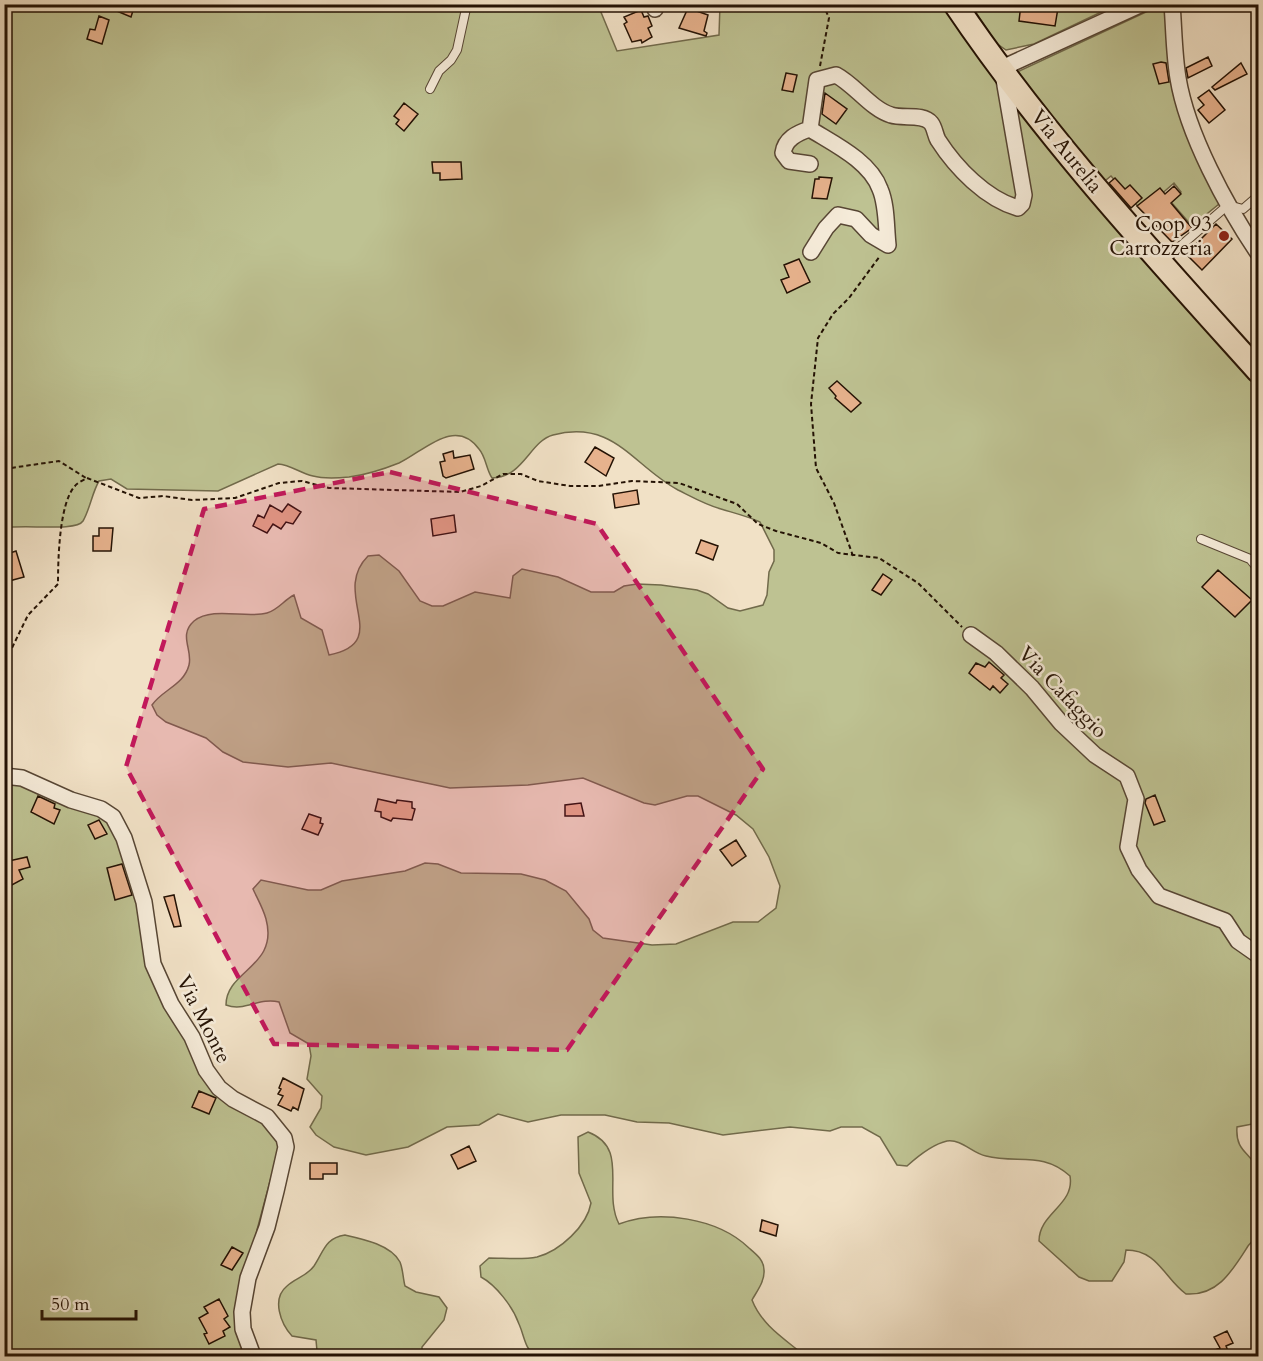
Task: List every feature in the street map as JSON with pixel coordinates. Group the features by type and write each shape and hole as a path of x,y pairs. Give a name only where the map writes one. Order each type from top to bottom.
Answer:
{"main road":[{"name":"Via Aurelia","path":"955,4 1066,152 1258,371"}],"street":[{"path":"810,129 817,80 836,75 889,115 924,118 931,123 938,140 974,180 994,198 1018,208 1022,204 1024,195 1002,68 1142,4"},
{"path":"1172,4 1178,79 1198,141 1228,205 1258,254"},
{"path":"810,129 798,133 784,144 783,153 789,161 810,164"},
{"path":"810,129 852,156 874,174 881,191 888,245"},
{"path":"811,252 826,228 838,215 856,219 871,235 888,245"},
{"name":"Via Cafaggio","path":"970,635 996,653 1095,756 1127,776 1136,799 1128,847 1139,870 1159,896 1212,914 1225,921 1238,941 1258,955"},
{"name":"Via Monte","path":"4,776 21,778 71,800 101,809 113,817 124,838 144,902 153,964 171,1004 192,1037 206,1070 219,1088 233,1099 267,1117 284,1138 286,1148 276,1191 248,1278 242,1312 243,1329 253,1356"}],"lane":[{"path":"430,89 439,71 451,60 456,50 467,4"},
{"path":"1161,263 1228,205 1243,209 1258,196"},
{"path":"1201,539 1250,559 1258,569"}],"path":[{"path":"817,80 829,18 823,4"},
{"path":"853,556 834,503 816,468 811,404 818,338 833,314 849,298 888,245"},
{"path":"4,469 59,461 87,478 139,498 164,496 192,500 235,498 279,483 302,481 329,488 460,492 503,474 521,474 538,481 570,486 598,486 632,481 680,483 737,504 758,524 853,556 879,558 918,583 970,635"},
{"path":"4,759 7,748 5,694 10,652 28,615 58,584 58,547 68,502 74,486 87,478"}],"highlighted area":[{"path":"390,472 597,524 763,769 567,1050 274,1044 126,767 204,509"}],"green space":[{"path":"9,5 598,5 617,51 719,35 720,5 946,5 1154,267 1258,385 1258,1123 1237,1127 1237,1136 1241,1147 1258,1171 1260,1211 1256,1236 1223,1280 1207,1291 1186,1294 1153,1260 1137,1251 1126,1250 1124,1262 1112,1281 1089,1281 1079,1277 1039,1241 1045,1223 1067,1194 1070,1176 1050,1163 986,1156 952,1141 931,1148 907,1166 897,1165 880,1137 862,1127 841,1127 830,1131 790,1127 723,1135 669,1123 637,1122 605,1115 561,1115 528,1122 498,1114 479,1125 447,1127 408,1147 366,1155 334,1147 316,1135 310,1127 321,1108 322,1096 307,1079 311,1056 309,1044 290,1033 279,1002 265,1001 239,1007 226,1005 228,993 234,984 259,958 265,948 268,935 266,919 253,889 261,880 308,890 321,890 342,881 405,871 425,863 438,864 461,873 521,874 545,880 566,891 589,919 593,930 603,938 652,945 676,944 733,922 758,922 776,908 780,886 769,857 753,829 736,815 698,796 687,796 655,805 644,803 583,778 528,785 450,788 331,763 288,767 243,762 223,752 206,738 166,722 157,715 152,705 183,678 186,672 190,659 186,637 189,626 194,621 210,614 267,613 294,595 301,618 322,630 329,655 348,649 357,639 360,628 355,586 358,571 368,556 379,555 399,571 420,601 432,606 443,606 475,592 510,598 513,576 522,569 558,577 591,592 614,592 624,586 637,584 697,590 708,594 728,608 740,611 763,605 767,595 769,572 774,561 774,550 760,522 710,505 678,490 607,439 592,433 574,432 553,435 545,439 511,472 492,478 481,452 470,440 460,436 449,436 399,463 374,472 349,477 317,477 278,464 218,491 127,489 111,479 99,481 83,521 78,524 60,527 5,528 4,16"},
{"path":"971,5 1116,5 1034,44 1006,50 996,43"},
{"path":"1165,5 1172,67 1219,204 1192,226 1171,202 1181,192 1174,183 1142,211 1111,176 1101,184 1017,72"},
{"path":"5,777 112,818 140,902 149,965 205,1070 281,1130 281,1170 273,1170 257,1230 267,1227 242,1312 253,1356 5,1356"},
{"path":"588,1132 601,1139 612,1159 613,1198 619,1224 652,1217 687,1219 721,1229 736,1238 757,1255 764,1266 762,1282 752,1300 760,1316 799,1351 801,1356 535,1356 532,1353 513,1311 498,1291 481,1277 480,1266 489,1258 526,1258 546,1254 578,1229 591,1203 579,1173 578,1137"},
{"path":"345,1235 376,1244 390,1251 400,1262 405,1286 416,1292 439,1297 447,1308 444,1320 422,1347 422,1356 313,1356 317,1351 316,1340 292,1336 288,1331 279,1311 279,1298 282,1291 314,1266 329,1242"}],"building":[{"path":"100,4 135,4 131,17"},
{"path":"1021,4 1058,8 1055,26 1019,21"},
{"path":"688,8 708,15 704,31 707,33 706,36 679,28"},
{"path":"641,10 644,17 648,16 652,26 648,28 652,37 642,43 641,40 632,42 624,24 627,22 624,17"},
{"path":"99,16 109,20 102,44 87,39 90,29 95,30"},
{"path":"1208,57 1212,66 1188,78 1186,68"},
{"path":"1166,63 1169,82 1159,84 1153,64"},
{"path":"1241,63 1247,74 1215,90 1212,87"},
{"path":"786,73 797,75 793,92 782,90"},
{"path":"1209,90 1225,110 1209,123 1198,110 1204,105 1198,98"},
{"path":"825,93 847,109 836,124 822,114"},
{"path":"404,103 418,114 404,131 396,124 399,120 394,116"},
{"path":"432,162 461,162 462,179 440,180 440,173 433,173"},
{"path":"832,178 827,199 812,198 815,179"},
{"path":"1115,178 1125,189 1130,185 1142,198 1131,208 1109,183"},
{"path":"1174,186 1181,194 1171,203 1192,228 1172,242 1137,206 1160,188 1165,194"},
{"path":"1216,224 1232,239 1202,270 1186,254"},
{"path":"799,259 810,282 787,293 781,280 789,277 784,265"},
{"path":"837,381 861,403 851,412 835,398 836,396 829,388"},
{"path":"595,447 614,458 606,476 585,462"},
{"path":"453,451 454,458 470,455 474,469 446,478 443,476 440,462 445,461 443,454"},
{"path":"637,490 639,504 615,508 613,494"},
{"path":"288,504 301,512 293,524 286,522 281,529 273,524 267,533 253,526 258,515 264,518 270,505 282,512"},
{"path":"454,515 456,532 433,536 431,519"},
{"path":"99,528 113,528 111,551 93,551 93,536 99,536"},
{"path":"701,540 718,546 713,560 696,553"},
{"path":"16,551 24,577 9,581 7,575 4,576 4,555"},
{"path":"1218,570 1252,600 1235,617 1202,587"},
{"path":"883,574 892,580 881,595 872,590"},
{"path":"989,662 1004,675 1001,678 1008,684 1000,693 993,686 990,690 969,673 976,663 985,667"},
{"path":"1155,795 1165,821 1154,825 1145,803 1146,799"},
{"path":"38,796 55,804 54,808 60,810 54,824 31,812"},
{"path":"378,799 396,803 397,800 412,802 412,808 415,809 412,820 393,818 391,821 381,817 381,812 375,811"},
{"path":"581,803 584,816 565,816 565,805"},
{"path":"309,814 321,818 320,823 323,824 318,835 302,829"},
{"path":"99,820 107,834 95,839 88,825"},
{"path":"736,840 746,856 732,866 720,850"},
{"path":"27,857 30,867 19,870 23,879 10,886 4,875 4,862"},
{"path":"122,864 132,895 115,900 107,868"},
{"path":"174,895 181,926 174,927 164,897"},
{"path":"283,1078 304,1089 298,1110 293,1107 291,1111 278,1105 283,1096 278,1094"},
{"path":"199,1091 216,1098 209,1114 192,1107"},
{"path":"469,1146 476,1161 458,1169 451,1155"},
{"path":"310,1163 337,1163 337,1174 323,1174 323,1179 310,1179"},
{"path":"762,1220 778,1225 776,1236 760,1231"},
{"path":"232,1247 243,1253 232,1270 221,1265"},
{"path":"219,1299 228,1316 224,1319 230,1327 223,1331 225,1336 209,1344 204,1334 207,1333 199,1318 208,1313 204,1307"},
{"path":"1227,1331 1233,1343 1226,1346 1230,1356 1200,1356 1220,1348 1214,1337"}],"place":[{"name":"Coop 93 Carrozzeria","path":"1224,236"}]}
